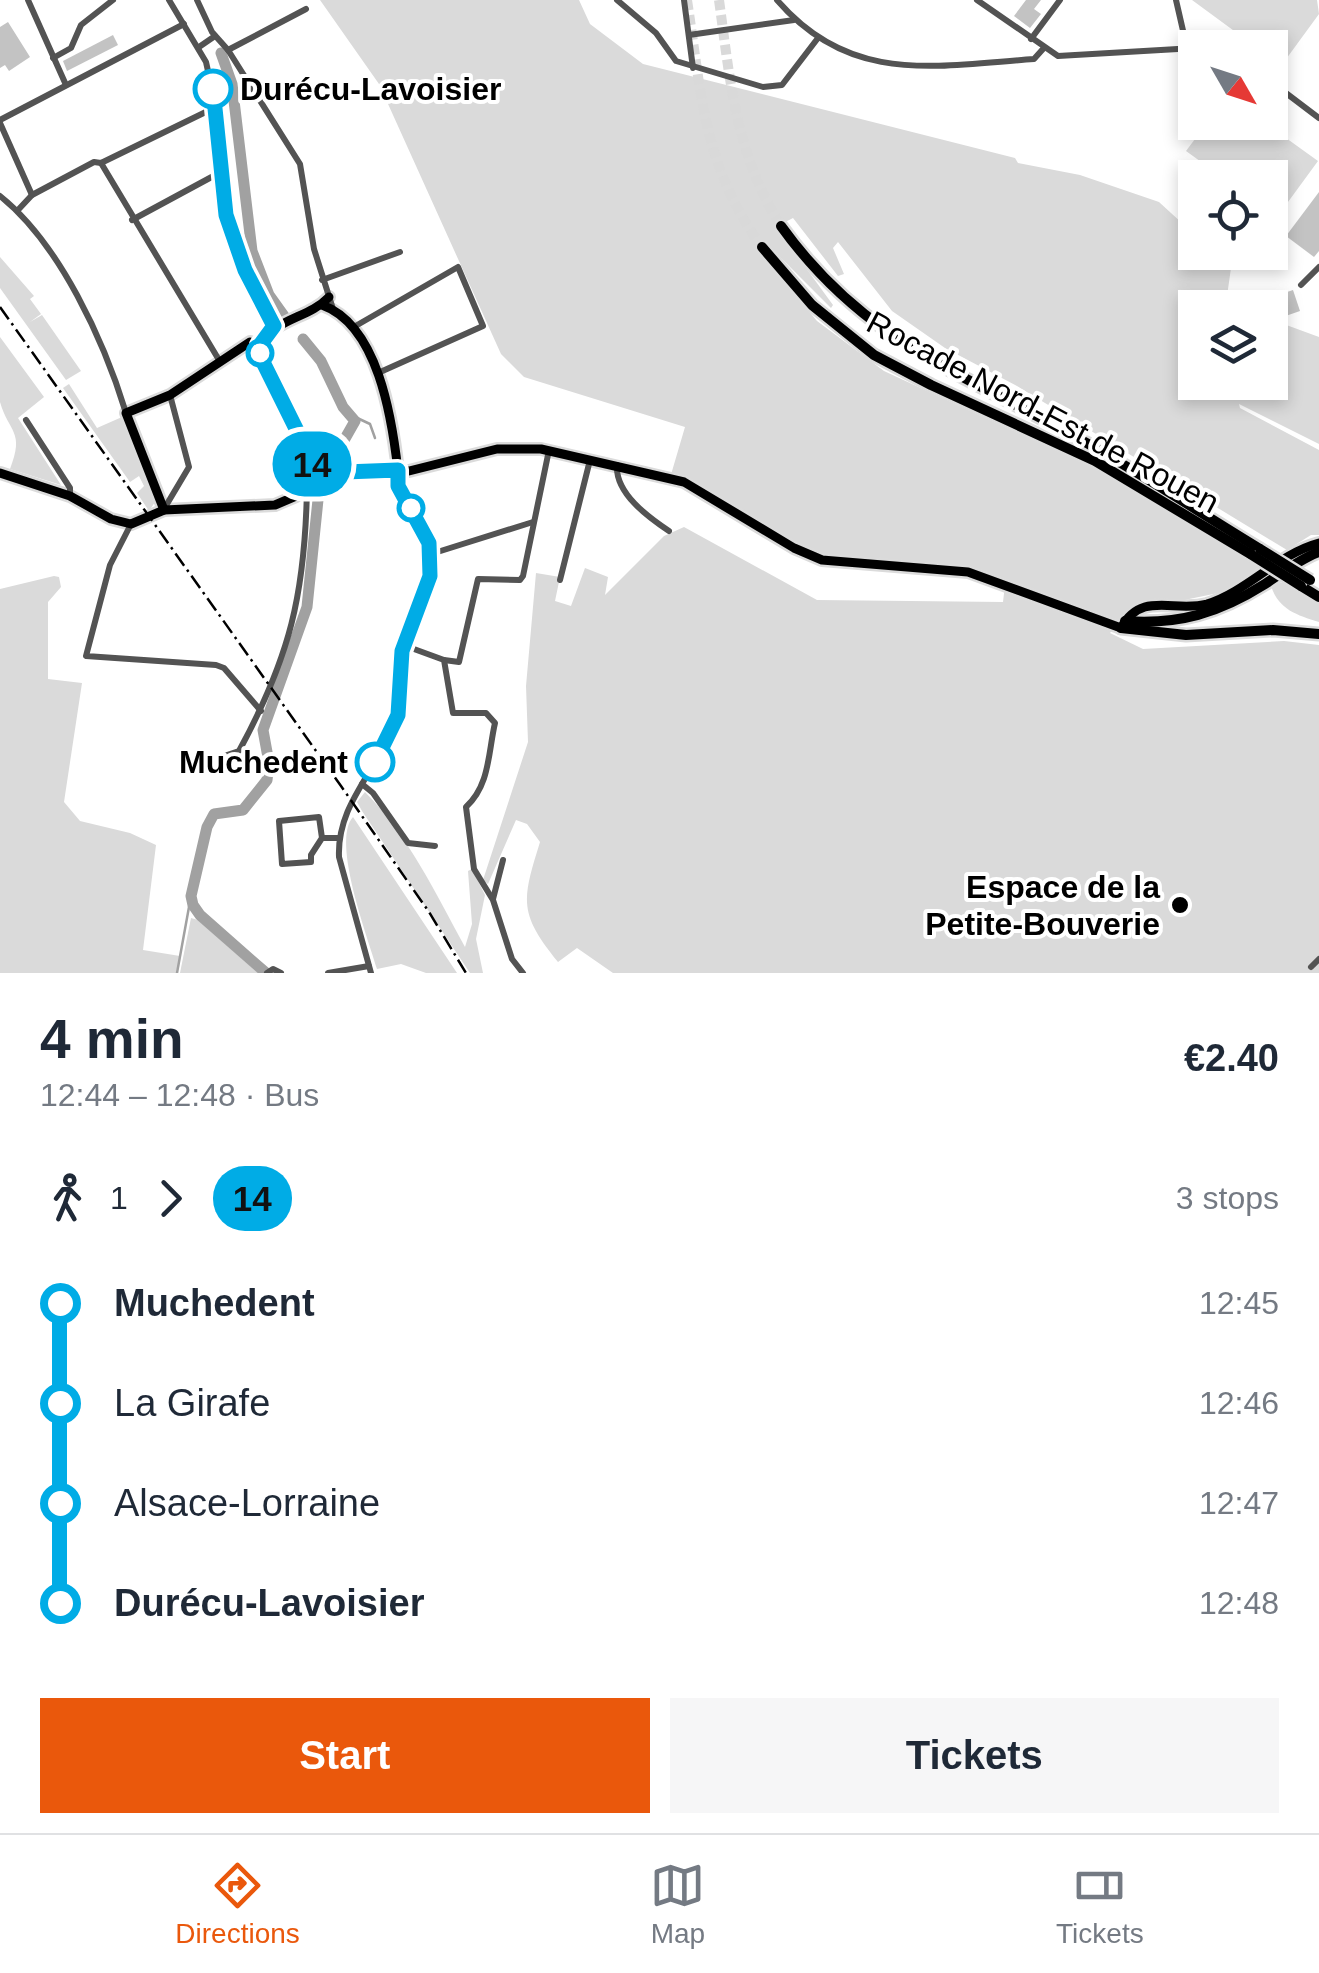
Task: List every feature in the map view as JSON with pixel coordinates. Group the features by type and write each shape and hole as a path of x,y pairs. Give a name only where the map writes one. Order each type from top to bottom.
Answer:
{"highway":[{"name":"Rocade Nord-Est de Rouen","path":"780,226 824,281 890,337 1080,440 1256,552"},
{"name":"Rocade Nord-Est de Rouen","path":"762,248 812,305 874,355 931,386 1095,461 1310,584 1319,596"},
{"path":"1123,624 1174,622 1212,613 1319,552"},
{"path":"1123,624 1186,635 1272,630 1319,634"}],"main road":[{"path":"164,510 126,413 170,395 250,342 260,345 274,326 325,301 366,344 378,373 398,470"},
{"path":"0,473 70,496 111,519 131,524 164,510 266,507 307,488 318,473 398,470 507,448 549,450 684,482 794,548 822,560 950,569 1123,624 1151,603 1185,606 1215,601 1319,543"}],"street":[{"path":"28,0 66,85"},
{"path":"169,0 206,62 216,108 219,173 226,215 239,253 274,326"},
{"path":"197,0 213,34 228,50 300,164 325,301"},
{"path":"617,0 656,33 676,61 774,87 790,78 818,38"},
{"path":"684,0 693,68"},
{"path":"777,0 818,38 864,60 905,67 1034,58 1043,49"},
{"path":"977,0 1043,49 1062,57 1178,49"},
{"path":"1031,40 1060,0"},
{"path":"1176,0 1187,30"},
{"path":"53,58 70,48 82,25 108,2"},
{"path":"228,50 306,9"},
{"path":"688,35 796,20"},
{"path":"32,195 0,122 184,24"},
{"path":"197,44 213,34"},
{"path":"1288,95 1319,118"},
{"path":"18,210 32,195 94,162 100,163 216,108"},
{"path":"100,163 219,360"},
{"path":"132,220 219,173"},
{"path":"0,196 18,210 82,307 104,351 126,413"},
{"path":"322,280 400,252"},
{"path":"352,328 458,267 482,326 378,373"},
{"path":"1301,286 1319,267"},
{"path":"260,345 260,356 318,473"},
{"path":"164,510 189,467 170,395"},
{"path":"26,420 70,488 70,496"},
{"path":"404,645 459,662 478,578 520,580 524,576 549,450"},
{"path":"560,580 591,458"},
{"path":"617,464 616,475 625,490 669,530"},
{"path":"328,973 370,970 339,857 338,838 344,813 398,715 404,645 430,576 424,530 398,486 398,470"},
{"path":"218,758 239,751 274,683 298,606 307,488"},
{"path":"430,554 534,522"},
{"path":"131,524 110,565 86,656 216,665 224,668 260,712"},
{"path":"444,660 453,713 486,714 495,723 485,781 480,794 466,806 465,818 474,869 492,900 512,959 523,973"},
{"path":"362,784 373,793 408,843 435,846"},
{"path":"319,816 322,838 310,855 311,862 282,864 279,821 319,816"},
{"path":"322,838 338,838"},
{"path":"492,900 503,860"},
{"path":"1311,967 1319,959"},
{"path":"268,972 281,973"}],"shaded area":[{"path":"320,0 579,0 590,24 643,64 1015,158 1018,163 1080,175 1159,202 1178,219 1178,270 1231,270 1228,290 1178,290 1178,400 1288,400 1288,326 1319,337 1319,444 1239,404 1319,450 1319,535 1311,535 1287,550 1017,386 945,348 892,311 838,242 833,248 844,274 838,276 793,218 776,227 833,305 831,308 767,244 759,250 817,321 884,371 1096,469 1259,567 1228,591 1126,612 1110,633 1143,649 1284,641 1319,645 1319,973 613,973 577,948 558,962 536,931 527,905 540,842 527,824 516,820 488,884 483,880 528,742 526,686 536,573 560,577 555,601 571,606 585,568 608,577 605,595 664,536 684,527 817,600 1003,602 1005,585 961,572 831,564 670,478 685,427 524,377 501,354 379,84"},
{"path":"1192,0 1317,0 1319,14 1288,56 1288,30 1233,30"},
{"path":"1288,139 1318,161 1288,202 1288,160 1198,160 1186,151 1194,140"},
{"path":"0,257 34,296 30,299 41,314 30,322 42,315 81,371 66,380 0,288"},
{"path":"0,337 44,397 18,418 61,485 10,469 16,439 0,402"},
{"path":"69,384 97,428 122,417 155,502 149,511 137,493 144,486 139,476 130,482 63,388"},
{"path":"59,577 61,587 48,602 48,679 82,683 64,802 80,821 130,833 156,845 143,950 180,956 176,973 0,973 0,589"},
{"path":"1286,581 1319,601 1319,622 1296,614 1279,601 1271,586"},
{"path":"365,792 408,846 465,947 472,924 468,871 472,869 485,895 476,939 483,973 470,973 362,811 357,802"},
{"path":"353,817 457,973 426,973 401,964 377,969 349,867 347,829"},
{"path":"191,918 198,920 258,973 180,973"}],"building":[{"path":"1026,0 1041,0 1034,9 1041,14 1030,28 1014,16"},
{"path":"8,22 30,57 9,71 5,65 0,68 0,27"},
{"path":"113,35 118,45 67,71 63,61"},
{"path":"1319,192 1319,251 1314,257 1288,238"},
{"path":"1293,290 1300,311 1288,315 1288,292"}],"waterway":[{"path":"221,53 232,84 252,251 269,295 284,316"},
{"path":"303,339 321,361 343,407 355,421 330,465"},
{"path":"353,416 370,424 375,438"},
{"path":"266,973 200,915 191,896 207,827 214,814 243,810 267,780 269,763 263,730 307,607 319,490"},
{"path":"414,500 433,537 434,549"},
{"path":"177,973 191,896"}],"tunnel":[{"path":"687,0 702,99 716,158 742,217 762,247"},
{"path":"719,0 737,117 754,172 781,226"}],"railway":[{"path":"0,307 341,786 429,912 466,973"}],"bus line":[{"name":"14","path":"213,89 226,215 245,270 274,326 260,345 260,356 308,458 318,473 398,470 398,486 429,543 430,576 402,651 398,715 375,762"}],"place":[{"name":"Durécu-Lavoisier","path":"213,89"},
{"name":"Muchedent","path":"375,762"},
{"name":"Espace de la Petite-Bouverie","path":"1180,905"}]}
